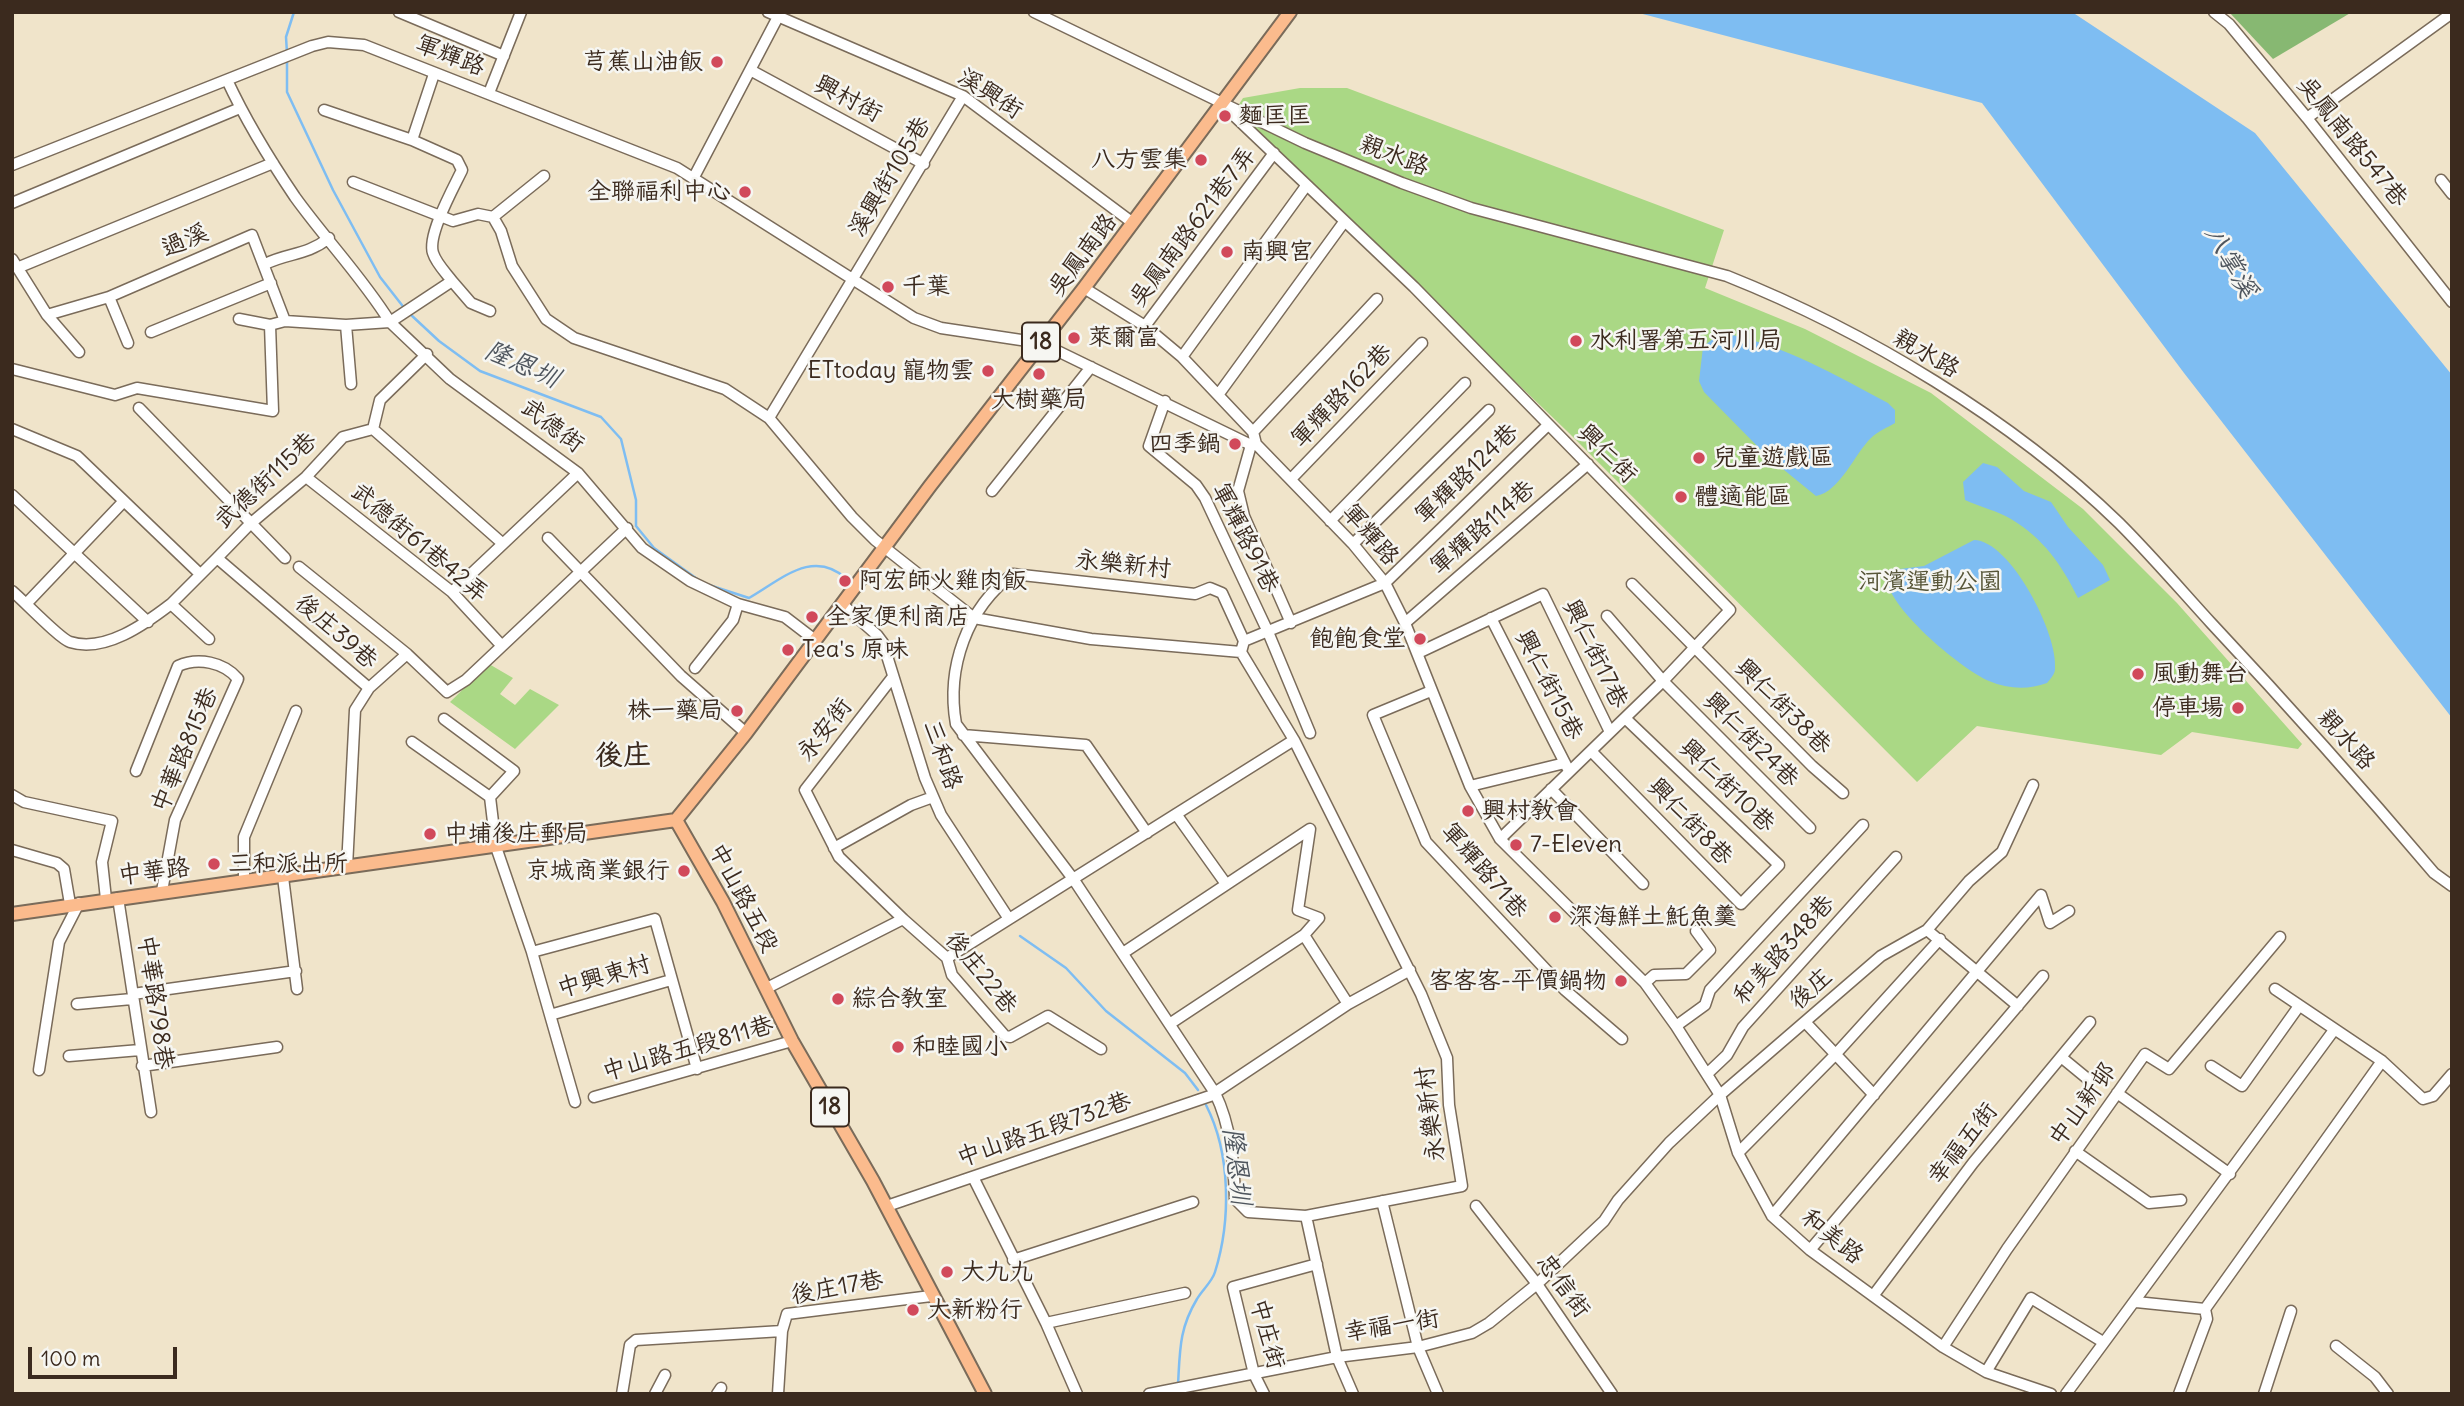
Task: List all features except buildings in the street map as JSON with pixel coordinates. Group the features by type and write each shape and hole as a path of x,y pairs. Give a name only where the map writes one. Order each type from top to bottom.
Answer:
{"main road":[{"name":"18","path":"1221,104 1290,12"},
{"name":"吳鳳南路","path":"885,548 1221,104"},
{"name":"18","path":"676,820 746,733 885,548"},
{"name":"中華路","path":"12,914 74,903 283,877 676,820"},
{"name":"中山路五段","path":"676,820 767,988 792,1041 887,1206 931,1296 985,1394"}],"street":[{"path":"399,12 504,56"},
{"path":"489,93 521,12"},
{"name":"溪興街","path":"768,12 779,14 963,96 1133,223"},
{"path":"1034,12 1164,73 1221,104"},
{"name":"吳鳳南路547巷","path":"2214,12 2249,48 2307,118 2452,302"},
{"path":"2307,118 2452,13"},
{"path":"694,177 752,71 779,14"},
{"name":"軍輝路","path":"12,165 328,42 364,45 644,153 694,177 914,318 941,328 1041,343 1254,445 1291,479 1353,544 1385,583 1418,653 1470,786 1500,839 1645,983 1676,1026"},
{"name":"興村街","path":"752,71 924,164"},
{"path":"412,141 434,74"},
{"name":"武德街","path":"227,80 240,108 273,163 370,290 390,321 450,379 578,473 642,548 690,581 738,604 785,617 815,640"},
{"name":"溪興街105巷","path":"853,280 963,96"},
{"name":"興仁街","path":"1221,104 1414,288 1730,610 1695,649 1591,751 1567,767 1551,789 1500,839"},
{"name":"親水路","path":"1221,104 1317,148 1471,208 1727,276 1750,285 1839,328 1964,400 2056,470 2118,522 2242,656 2434,873 2452,886"},
{"path":"12,203 240,108"},
{"path":"324,110 412,141 461,164 462,170 440,216 432,252 471,303 490,311"},
{"name":"吳鳳南路621巷7弄","path":"1145,326 1274,153"},
{"name":"過溪","path":"15,264 273,163"},
{"path":"493,217 544,176"},
{"path":"2441,180 2452,194"},
{"path":"353,182 453,221 478,214 493,217 501,231 512,266 546,319 574,338 725,389 769,418 852,517 885,548 974,618 1091,639 1241,652 1244,641"},
{"path":"1182,357 1307,186"},
{"path":"1218,395 1344,222"},
{"name":"過溪","path":"47,315 109,297 252,235 285,321"},
{"path":"265,264 288,253 312,251 329,238"},
{"path":"15,264 47,315 79,352"},
{"path":"769,418 853,280"},
{"path":"239,319 270,325 285,321 346,326 390,321 452,281"},
{"path":"151,332 271,283"},
{"path":"1084,288 1145,326 1182,357 1253,432 1254,445 1238,491 1244,516 1291,623"},
{"path":"109,297 128,343"},
{"path":"1253,432 1377,299"},
{"path":"12,369 115,395 137,388 272,411 270,325"},
{"path":"346,326 351,384"},
{"name":"軍輝路162巷","path":"1291,479 1422,343"},
{"path":"427,354 380,400 373,429 502,543"},
{"path":"992,491 1091,367"},
{"path":"1330,521 1465,383"},
{"name":"軍輝路91巷","path":"1164,401 1149,446 1196,485 1205,498 1268,632 1310,733"},
{"path":"139,408 285,558"},
{"path":"1353,544 1489,410"},
{"name":"軍輝路124巷","path":"1385,583 1548,425"},
{"path":"12,429 77,456 200,573"},
{"name":"武德街115巷","path":"217,558 250,524 306,477 343,437 373,429"},
{"name":"軍輝路114巷","path":"1405,623 1588,464"},
{"path":"452,592 578,473"},
{"name":"武德街61巷42弄","path":"306,477 452,592 502,646"},
{"path":"12,495 148,622"},
{"path":"27,603 124,501"},
{"path":"502,646 627,528"},
{"path":"548,538 681,676 746,733"},
{"path":"12,591 68,642 92,644 122,635 148,622 171,604 217,558"},
{"name":"後庄39巷","path":"217,558 369,688 355,710 347,867"},
{"name":"後庄39巷","path":"299,567 407,654 447,692 466,680 502,646"},
{"name":"永樂新村","path":"1241,652 1294,740 1410,970 1447,1058 1449,1105 1462,1186 1306,1216 1248,1212 1235,1199 1234,1164 1223,1109 1215,1093 1074,880 956,724 952,700 964,636 998,585 1013,574 1195,594 1210,588 1222,593 1244,641"},
{"name":"軍輝路91巷","path":"1244,641 1385,583"},
{"name":"興仁街38巷","path":"1632,584 1843,793"},
{"name":"興仁街17巷","path":"1491,618 1543,594 1610,732"},
{"path":"171,604 209,639"},
{"path":"695,668 733,620 738,604"},
{"name":"三和路","path":"843,605 877,635 933,797 983,882 1009,919"},
{"name":"興仁街24巷","path":"1607,616 1663,681 1810,828"},
{"path":"1418,653 1491,618"},
{"name":"興仁街15巷","path":"1491,618 1567,767"},
{"path":"369,688 407,654"},
{"name":"中華路815巷","path":"136,771 178,666 190,661 204,661 231,671 238,679 175,820 162,891"},
{"name":"永安街","path":"834,848 805,790 892,678"},
{"name":"軍輝路71巷","path":"1431,691 1373,715 1426,842 1565,990 1622,1039"},
{"path":"244,882 244,837 296,712"},
{"name":"興仁街10巷","path":"1625,718 1779,865 1758,886"},
{"path":"412,742 490,797 514,771 444,719"},
{"path":"962,735 1086,745 1147,833"},
{"path":"947,958 1294,740"},
{"name":"興仁街8巷","path":"1591,751 1741,904 1758,886"},
{"path":"1470,786 1567,767"},
{"name":"後庄","path":"1604,1221 1618,1200 1669,1143 1720,1094 1881,956 1927,930 1969,881 2002,852 2033,785"},
{"path":"1551,789 1643,884"},
{"name":"中華路798巷","path":"12,795 24,802 112,821 102,862 132,997 151,1112"},
{"name":"中興東村","path":"490,797 496,847 532,952 575,1102"},
{"path":"834,848 911,804 933,797"},
{"path":"1176,814 1226,884"},
{"name":"和美路348巷","path":"1676,1026 1705,1005 1710,990 1863,825"},
{"path":"1123,953 1310,829 1298,910 1318,918 1304,934 1171,1023"},
{"name":"後庄22巷","path":"834,848 839,857 947,958 953,975 1005,1036 1010,1037 1048,1016 1101,1049"},
{"path":"12,850 57,863 64,869 74,903 59,942 39,1070"},
{"name":"和美路348巷","path":"1708,1073 1727,1055 1744,1027 1896,857"},
{"path":"283,877 297,989"},
{"path":"1772,1216 1980,972 2041,895 2050,923 2069,911"},
{"path":"532,952 655,919 696,1069"},
{"path":"767,988 903,919"},
{"path":"1927,930 2018,1006"},
{"path":"1645,983 1654,975 1686,974 1710,950 1696,931"},
{"path":"1304,934 1348,1004"},
{"name":"中山新邨","path":"1943,1347 2075,1151 2145,1054 2169,1069 2280,937"},
{"path":"1738,1153 1834,1056 1940,940"},
{"path":"1215,1093 1348,1004 1410,970"},
{"path":"77,1004 296,971"},
{"path":"1810,1250 2043,976"},
{"name":"中興東村","path":"550,1015 671,980"},
{"path":"2275,989 2382,1060 2423,1099 2433,1096 2452,1073"},
{"path":"2211,1066 2242,1086 2299,1006"},
{"path":"1805,1022 1834,1056 1874,1095"},
{"name":"幸福五街","path":"1873,1296 1973,1163 2090,1022"},
{"name":"和美路","path":"1676,1026 1720,1094 1738,1153 1772,1216 1810,1250 1943,1347 1986,1372 2051,1394"},
{"path":"2066,1394 2334,1030"},
{"name":"中山路五段811巷","path":"594,1097 792,1041"},
{"path":"142,1066 277,1047"},
{"path":"69,1056 140,1050"},
{"path":"2061,1057 2089,1080"},
{"path":"2179,1394 2207,1319 2205,1308 2382,1060"},
{"name":"中山路五段732巷","path":"887,1206 1215,1093"},
{"path":"2117,1093 2230,1174"},
{"path":"2075,1151 2149,1203 2181,1200"},
{"path":"974,1177 1046,1323 1077,1394"},
{"path":"1382,1201 1419,1347 1438,1394"},
{"path":"1013,1260 1193,1202"},
{"name":"忠信街","path":"1476,1206 1537,1284 1612,1394"},
{"path":"1306,1216 1337,1357 1353,1394"},
{"name":"幸福一街","path":"1149,1394 1337,1357 1419,1347 1472,1333 1489,1324 1537,1284 1604,1221"},
{"name":"中庄街","path":"1264,1394 1254,1374 1233,1287 1317,1264"},
{"path":"1046,1323 1185,1293"},
{"name":"後庄17巷","path":"778,1394 782,1331 787,1314 931,1296"},
{"path":"1986,1372 2031,1297 2103,1342"},
{"path":"2136,1302 2205,1308"},
{"path":"2264,1394 2291,1311"},
{"path":"622,1394 630,1345 636,1340 782,1331"},
{"path":"2336,1346 2375,1377 2388,1394"},
{"path":"655,1394 665,1375"}],"green space":[{"path":"2229,12 2352,12 2273,59"},
{"name":"河濱運動公園","path":"1300,88 1347,88 1724,230 1705,288 1805,329 1931,393 2083,509 2177,603 2302,744 2298,749 2192,732 2161,755 1977,726 1917,782 1569,433 1234,112 1243,98"},
{"path":"489,664 513,678 500,694 515,705 530,689 559,705 515,749 450,702"}],"water":[{"name":"八掌溪","path":"1635,12 2072,12 2255,133 2452,375 2452,718 2184,373 1982,103"},
{"path":"1728,334 1770,346 1849,382 1888,403 1895,410 1895,423 1871,438 1840,480 1825,493 1816,496 1767,456 1704,392 1699,381 1703,347 1715,337"},
{"path":"1983,463 1997,467 2024,491 2051,502 2068,527 2103,565 2110,580 2078,598 2058,564 2033,535 2006,516 1965,500 1963,482"},
{"path":"1974,540 1988,544 2002,555 2017,572 2041,613 2054,654 2055,671 2047,683 2025,688 2011,687 1996,684 1976,674 1927,635 1898,603 1889,588 1886,575 1892,570 1924,566"}],"waterway":[{"name":"隆恩圳","path":"287,53 286,37 294,12"},
{"name":"隆恩圳","path":"287,60 287,92 333,190 380,277 405,309"},
{"name":"隆恩圳","path":"410,314 439,341 480,371 601,417 621,439 636,500 636,526 654,548 700,581"},
{"name":"隆恩圳","path":"706,584 749,598 786,575 810,566 834,570 847,579"},
{"name":"隆恩圳","path":"1020,936 1066,968 1106,1011 1185,1073 1198,1090"},
{"name":"隆恩圳","path":"1178,1385 1184,1330 1197,1299 1214,1276 1224,1231 1224,1166 1214,1124 1206,1105"}],"place":[{"name":"芎蕉山油飯","path":"717,62"},
{"name":"麵匡匡","path":"1225,116"},
{"name":"八方雲集","path":"1201,160"},
{"name":"全聯福利中心","path":"745,192"},
{"name":"南興宮","path":"1227,252"},
{"name":"千葉","path":"888,287"},
{"name":"萊爾富","path":"1074,338"},
{"name":"水利署第五河川局","path":"1576,341"},
{"name":"ETtoday 寵物雲","path":"988,371"},
{"name":"大樹藥局","path":"1039,374"},
{"name":"四季鍋","path":"1235,444"},
{"name":"兒童遊戲區","path":"1699,458"},
{"name":"體適能區","path":"1681,497"},
{"name":"阿宏師火雞肉飯","path":"845,581"},
{"name":"全家便利商店","path":"812,617"},
{"name":"飽飽食堂","path":"1420,639"},
{"name":"Tea's 原味","path":"788,650"},
{"name":"風動舞台","path":"2138,674"},
{"name":"停車場","path":"2238,708"},
{"name":"株一藥局","path":"737,711"},
{"name":"興村教會","path":"1468,811"},
{"name":"中埔後庄郵局","path":"430,834"},
{"name":"7-Eleven","path":"1516,845"},
{"name":"三和派出所","path":"214,864"},
{"name":"京城商業銀行","path":"684,871"},
{"name":"深海鮮土魠魚羹","path":"1555,917"},
{"name":"客客客-平價鍋物","path":"1621,981"},
{"name":"綜合教室","path":"838,999"},
{"name":"和睦國小","path":"898,1047"},
{"name":"大九九","path":"947,1272"},
{"name":"大新粉行","path":"913,1310"}],"district":[{"name":"後庄","path":"623,756"}]}
